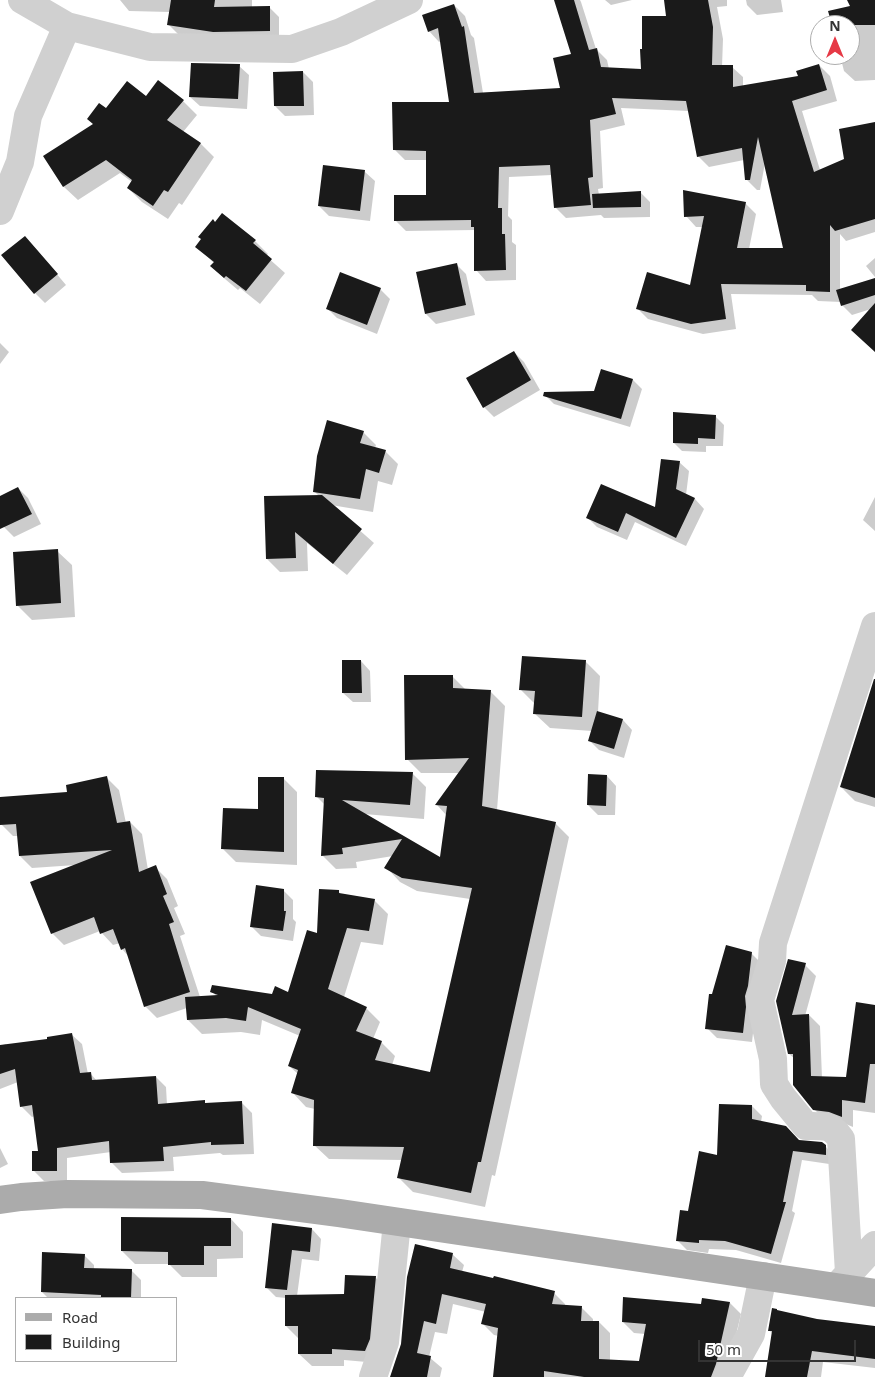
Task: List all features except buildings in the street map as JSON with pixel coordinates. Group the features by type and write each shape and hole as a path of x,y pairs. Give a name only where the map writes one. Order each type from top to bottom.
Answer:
{"main road":[{"path":"0,1200 68,1194 202,1195 763,1276 843,1280 875,1293"}],"street":[{"path":"22,0 68,26 150,47 292,49 341,32 409,0"},
{"path":"0,210 20,162 28,116 68,26"},
{"path":"843,1280 841,1138 836,1130 827,1126 806,1126 774,1084 773,1059 760,1000 772,961 772,943 875,626"},
{"path":"373,1377 385,1342 397,1222"},
{"path":"843,1280 875,1245"},
{"path":"727,1377 751,1334 763,1276"}]}
